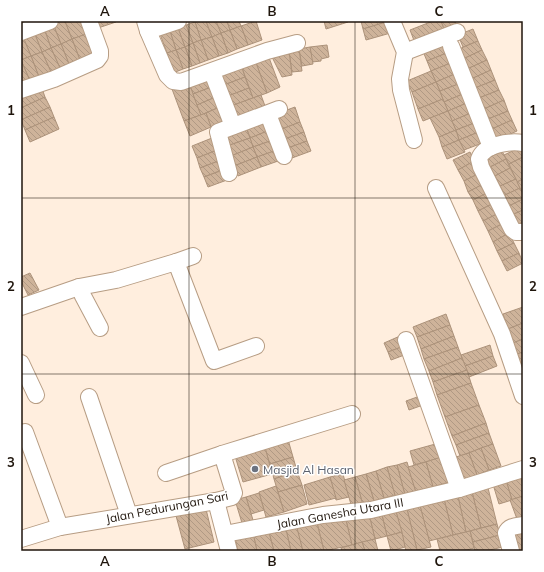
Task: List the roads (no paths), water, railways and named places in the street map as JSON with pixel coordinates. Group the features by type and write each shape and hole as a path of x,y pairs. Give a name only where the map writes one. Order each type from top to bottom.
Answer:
{"street":[{"path":"21,32 50,21"},
{"path":"21,90 54,79 97,60 100,56 100,51 89,21"},
{"path":"178,21 146,26 167,75 173,81 181,82 267,51 297,43"},
{"path":"392,21 405,52 400,80 401,90 414,140"},
{"path":"405,52 457,32"},
{"path":"451,46 492,147"},
{"path":"212,72 234,126"},
{"path":"229,173 218,132 273,112 284,156"},
{"path":"523,143 514,142 492,147 480,156 479,159 481,167 512,229 516,232 523,232"},
{"path":"436,188 502,334 523,396"},
{"path":"21,307 79,287 116,280 193,256"},
{"path":"176,262 215,366 256,346"},
{"path":"79,287 100,328"},
{"path":"406,340 459,489"},
{"path":"21,363 36,395"},
{"path":"89,396 128,515"},
{"path":"166,473 352,414"},
{"path":"25,432 60,527"},
{"name":"Jalan Pedurungan Sari","path":"21,539 60,527 216,501 234,495 222,454"},
{"name":"Jalan Ganesha Utara III","path":"225,534 323,515 371,510 459,489 523,469"},
{"path":"216,501 229,551"},
{"path":"511,551 506,533 511,527 523,524"}],"place":[{"name":"Masjid Al Hasan","path":"255,469"}]}
